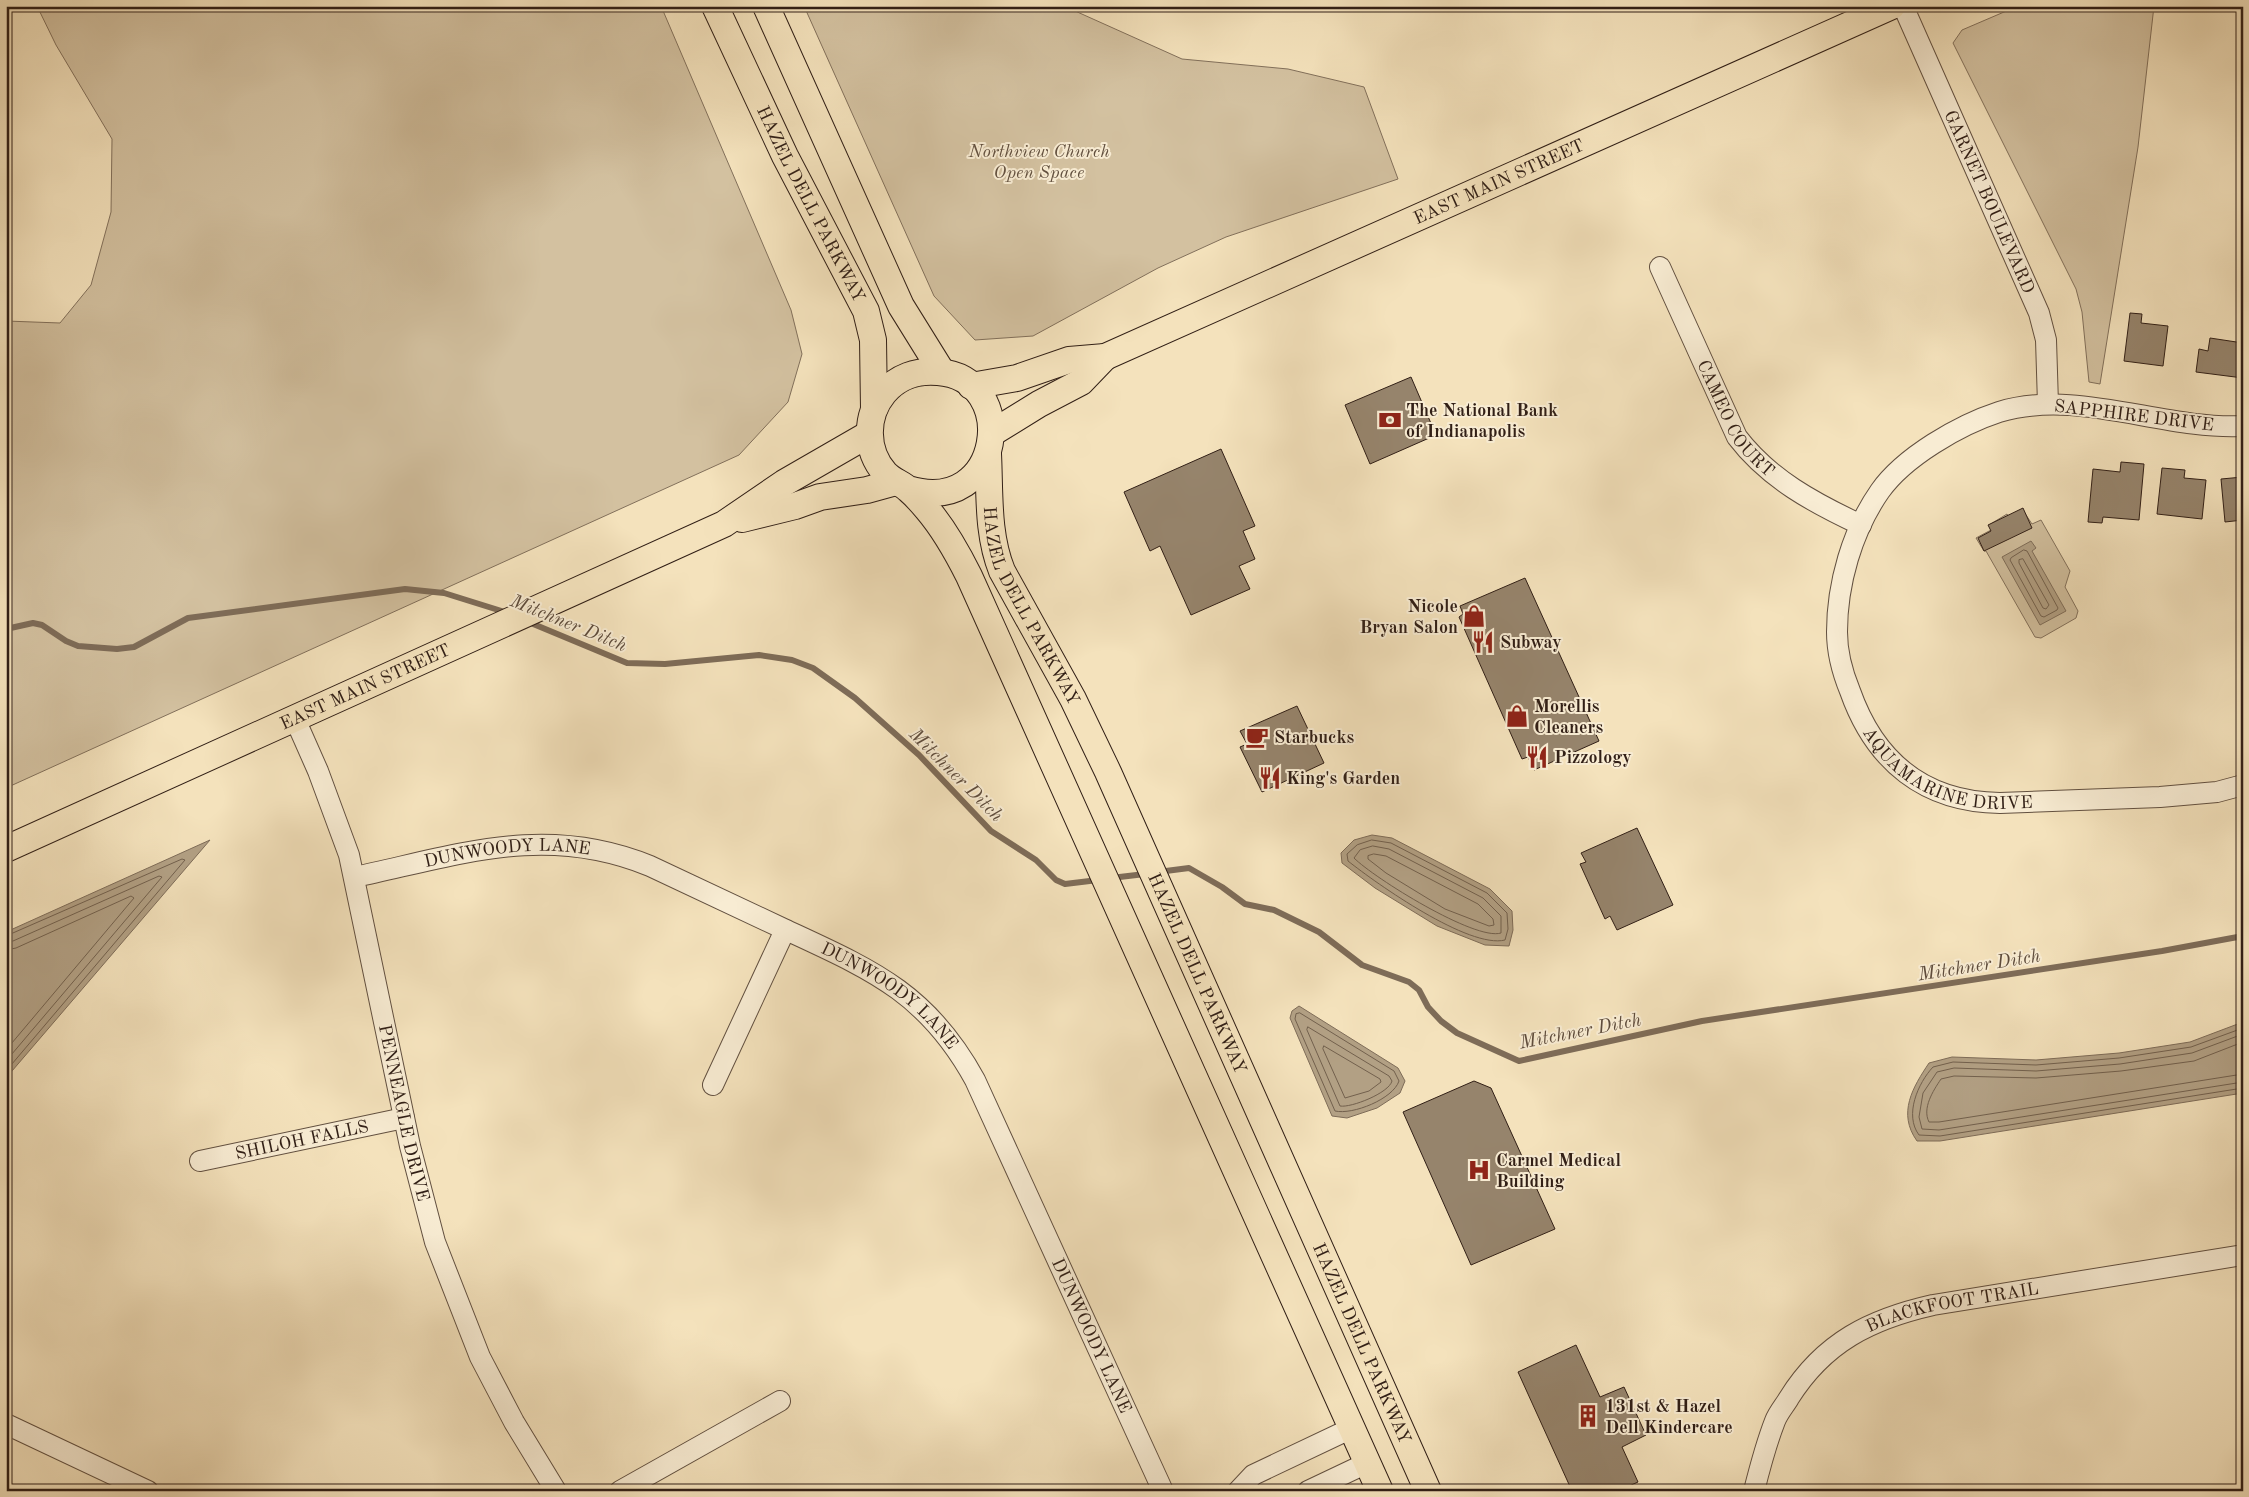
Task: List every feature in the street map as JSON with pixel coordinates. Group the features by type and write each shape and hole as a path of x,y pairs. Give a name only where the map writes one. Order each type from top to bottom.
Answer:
{"main road":[{"name":"HAZEL DELL PARKWAY","path":"716,6 785,156 866,310 873,340 874,409"},
{"name":"HAZEL DELL PARKWAY","path":"766,6 901,306 942,372"},
{"name":"EAST MAIN STREET","path":"971,386 1017,378 1070,360 1106,357 1892,6"},
{"name":"EAST MAIN STREET","path":"990,443 1039,404 1081,382 1106,357"},
{"path":"902,486 929,493 940,492 955,488 977,472 990,443 989,412 971,386 954,375 942,372 918,372 907,376 887,389 874,409 869,434 877,462 885,473 902,486 939,523 954,545 1091,845 1380,1491"},
{"name":"EAST MAIN STREET","path":"6,849 465,643 724,524 784,483 869,434"},
{"name":"HAZEL DELL PARKWAY","path":"990,443 991,532 998,559 1073,699 1166,899 1428,1491"},
{"name":"EAST MAIN STREET","path":"724,524 795,506 820,497 902,486"}],"street":[{"name":"GARNET BOULEVARD","path":"1903,6 2039,313 2046,340 2048,404"},
{"name":"CAMEO COURT","path":"1660,267 1737,437 1752,456 1770,473 1828,510 1861,525"},
{"name":"SAPPHIRE DRIVE","path":"1861,525 1880,490 1913,457 1958,430 2000,412 2048,404 2183,423 2223,427 2243,426"},
{"name":"AQUAMARINE DRIVE","path":"1861,525 1849,555 1839,605 1837,634 1841,662 1857,711 1871,736 1889,758 1913,779 1945,795 1974,803 2160,797 2217,792 2243,785"},
{"name":"PENNEAGLE DRIVE","path":"294,719 318,771 345,842 355,877 404,1118 435,1242 470,1335 514,1422 556,1491"},
{"name":"DUNWOODY LANE","path":"355,877 504,846 526,844 572,846 617,854 635,860 858,963 892,983 930,1017 955,1047 975,1080 1163,1491"},
{"path":"713,1085 785,930"},
{"name":"SHILOH FALLS","path":"200,1161 404,1118"},
{"name":"BLACKFOOT TRAIL","path":"1754,1491 1776,1419 1796,1387 1823,1356 1869,1326 1898,1313 1933,1305 2243,1254"},
{"path":"620,1491 780,1402"},
{"path":"6,1424 148,1491"},
{"path":"1238,1491 1253,1475 1352,1428"},
{"path":"1308,1491 1367,1463"}],"green space":[{"path":"37,6 661,6 791,310 802,354 788,402 739,455 6,788 6,321 60,323 91,285 111,212 112,139 56,45"},
{"name":"Northview Church Open Space","path":"804,6 1064,6 1182,59 1288,69 1364,87 1398,179 1226,237 1158,268 1033,336 975,340 934,296"},
{"path":"2018,6 2154,6 2138,147 2100,384 2089,382 2082,312 2076,289 1953,43 1962,30"},
{"path":"2024,512 2032,524 2041,520 2070,571 2065,587 2078,611 2076,618 2041,638 2035,637 1986,551 1984,551 1976,538 1991,530 1989,525 2007,514 2010,519"}],"water":[{"path":"2031,541 2036,548 2032,551 2066,611 2040,625 2002,557"},
{"path":"1372,835 1392,838 1490,889 1512,911 1513,930 1509,946 1485,945 1437,926 1375,888 1342,863 1341,853 1354,840"},
{"path":"210,840 6,1078 6,932"},
{"path":"1299,1006 1398,1068 1405,1081 1400,1093 1377,1108 1347,1118 1332,1116 1290,1018 1292,1011"},
{"path":"2243,1022 2243,1093 1940,1141 1917,1141 1911,1131 1908,1120 1910,1100 1918,1081 1929,1063 1952,1057 2036,1060 2119,1053 2190,1042"}],"building":[{"path":"2130,313 2142,314 2141,323 2168,326 2163,366 2124,361"},
{"path":"2210,338 2243,343 2243,378 2196,372 2199,349 2208,351"},
{"name":"The National Bank of Indianapolis","path":"1411,377 1436,435 1370,464 1345,405"},
{"path":"1221,449 1255,526 1243,531 1255,559 1239,566 1250,589 1191,615 1160,546 1150,551 1124,492"},
{"path":"2121,462 2144,464 2139,520 2103,517 2102,523 2088,522 2093,469 2120,472"},
{"path":"2162,468 2185,470 2184,478 2206,480 2202,519 2157,514"},
{"path":"2243,477 2243,520 2225,522 2221,479"},
{"path":"2023,508 2032,528 1984,551 1978,538 1991,531 1988,525"},
{"path":"1525,578 1599,741 1534,770 1528,757 1522,759 1459,617 1463,614 1460,606"},
{"path":"1297,706 1324,763 1262,792 1240,747 1247,744 1240,731"},
{"path":"1637,828 1673,905 1617,930 1610,916 1605,919 1580,864 1586,862 1581,853"},
{"name":"Carmel Medical Building","path":"1474,1081 1491,1088 1555,1229 1471,1265 1403,1112"},
{"name":"131st & Hazel Dell Kindercare","path":"1576,1345 1600,1397 1624,1387 1646,1435 1622,1447 1638,1482 1618,1491 1572,1491 1518,1372"}],"waterway":[{"name":"Mitchner Ditch","path":"6,629 33,623 42,625 66,641 78,646 117,649 134,647 188,618 405,589 444,593 508,613"},
{"name":"Mitchner Ditch","path":"526,621 627,663 665,664 759,655 792,660 813,668 855,698 919,755 991,831 1036,860 1056,880 1065,884 1098,880"},
{"name":"Mitchner Ditch","path":"1158,872 1189,868 1222,887 1245,904 1274,910 1319,932 1362,965 1409,982 1419,990 1428,1007 1441,1021 1457,1033 1519,1061 1702,1021 2162,951 2243,936"},
{"name":"Mitchner Ditch","path":"1111,878 1145,874"}],"place":[{"name":"The National Bank of Indianapolis","path":"1390,420"},
{"name":"Nicole Bryan Salon","path":"1474,616"},
{"name":"Subway","path":"1483,642"},
{"name":"Morellis Cleaners","path":"1517,716"},
{"name":"Starbucks","path":"1257,737"},
{"name":"Pizzology","path":"1537,757"},
{"name":"King's Garden","path":"1270,778"},
{"name":"Carmel Medical Building","path":"1479,1170"},
{"name":"131st & Hazel Dell Kindercare","path":"1588,1416"}]}
